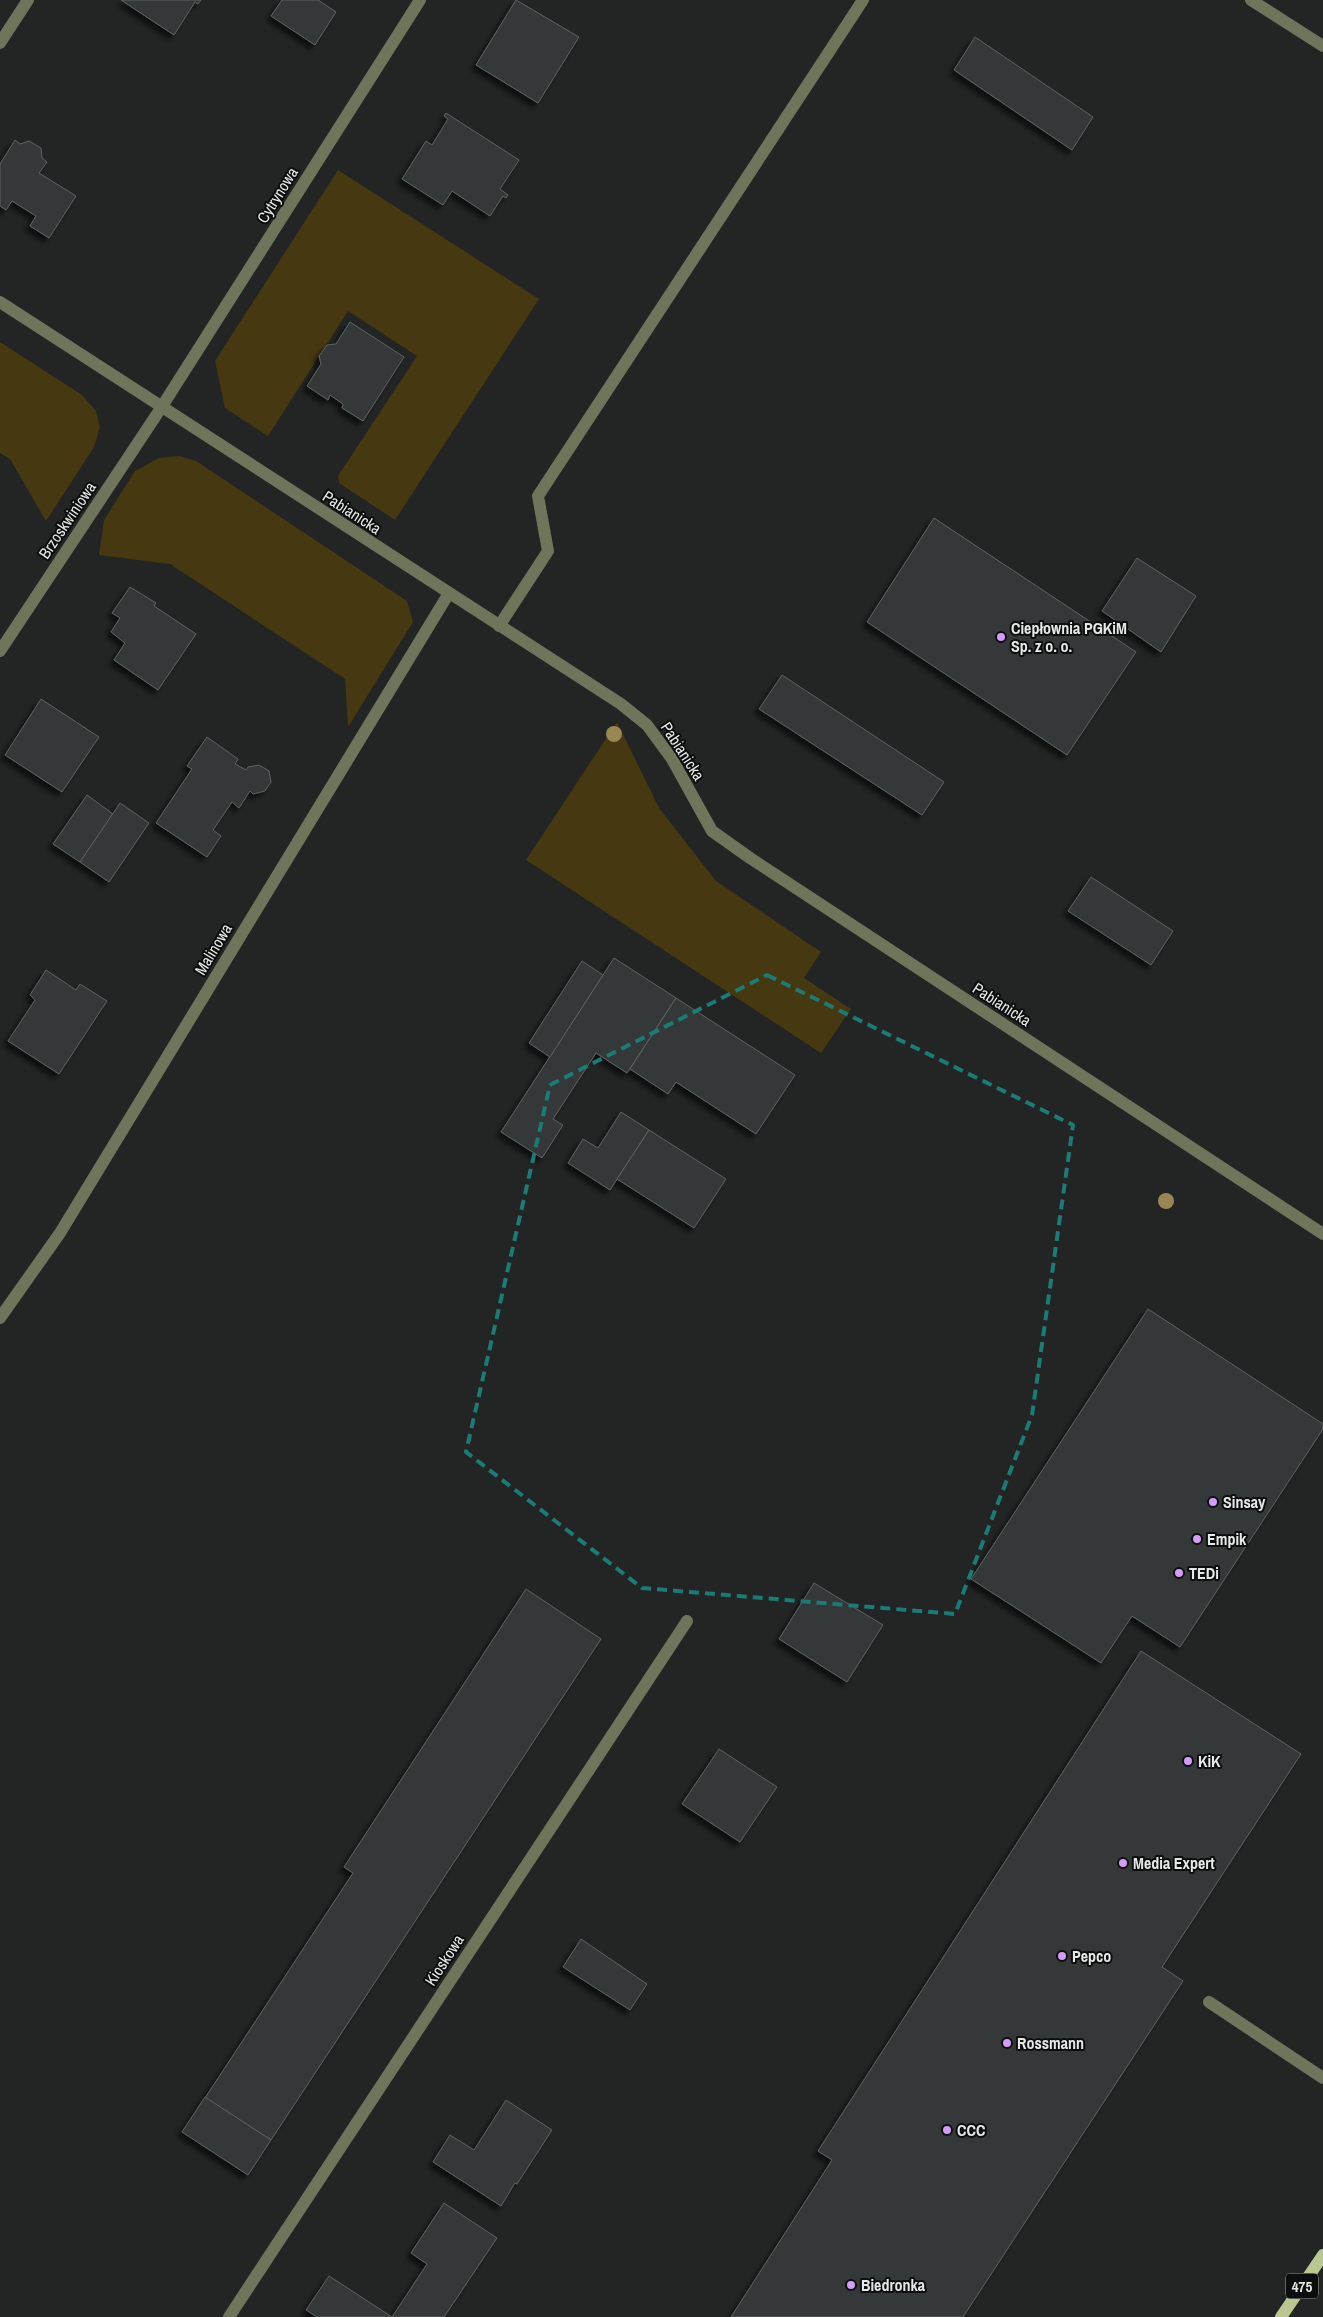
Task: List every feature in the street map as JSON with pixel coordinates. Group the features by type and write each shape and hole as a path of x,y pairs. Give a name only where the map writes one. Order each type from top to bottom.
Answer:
{"main road":[{"name":"475","path":"1281,2317 1323,2254"}],"street":[{"path":"0,44 28,0"},
{"name":"Cytrynowa","path":"161,408 420,0"},
{"path":"499,626 548,551 538,496 863,0"},
{"path":"1251,0 1323,46"},
{"name":"Pabianicka","path":"0,302 621,704 647,725 672,759 712,831 750,858 1323,1234"},
{"name":"Brzoskwiniowa","path":"0,651 161,408"},
{"name":"Malinowa","path":"0,1318 60,1233 449,593"},
{"name":"Kioskowa","path":"229,2317 687,1621"},
{"path":"1209,2002 1323,2078"}],"highlighted area":[{"path":"767,975 1073,1125 1032,1415 955,1614 642,1588 466,1452 550,1085"}],"shaded area":[{"path":"338,170 539,299 395,520 339,483 338,476 417,356 348,311 268,436 225,408 215,361"},
{"path":"0,342 82,395 96,411 100,427 94,447 46,521 10,459 0,453"},
{"path":"179,456 196,461 407,601 413,622 348,727 345,679 170,564 99,555 104,520 135,471 159,458"},
{"path":"617,722 659,808 716,881 821,952 804,978 851,1009 821,1053 526,860"}],"building":[{"path":"121,0 201,0 198,4 195,2 174,35"},
{"path":"282,0 318,0 336,12 315,45 271,16"},
{"path":"516,0 579,37 538,103 476,65"},
{"path":"975,37 1093,117 1072,150 954,70"},
{"path":"446,113 519,160 500,189 508,195 506,198 503,196 490,216 452,191 443,205 402,179 426,141 432,145 448,119 444,116"},
{"path":"15,140 20,144 29,141 41,148 42,158 47,162 39,173 76,196 49,238 30,226 36,216 12,201 6,210 0,206 0,164"},
{"path":"350,322 404,357 363,421 342,408 343,404 330,395 328,400 307,386 321,364 319,356 327,345 336,344"},
{"name":"Ciepłownia PGKiM Sp. z o. o.","path":"934,518 1136,652 1067,755 867,622"},
{"path":"1137,558 1196,596 1161,652 1102,611"},
{"path":"130,587 156,603 154,606 196,634 158,690 114,660 125,643 111,632 120,618 112,613"},
{"path":"782,675 944,782 922,815 759,709"},
{"path":"41,699 99,737 62,792 5,755"},
{"path":"207,737 238,759 235,764 246,770 248,767 259,765 269,771 271,782 265,791 253,794 250,791 239,808 232,802 213,830 221,836 207,857 156,823 192,769 187,766"},
{"path":"87,795 113,814 80,862 53,844"},
{"path":"120,803 149,823 109,882 80,862"},
{"path":"1091,877 1173,931 1151,965 1068,911"},
{"path":"614,958 676,998 627,1073 596,1053 553,1119 563,1125 542,1158 501,1132"},
{"path":"582,961 603,975 550,1057 529,1043"},
{"path":"46,970 76,990 80,984 107,1001 59,1074 8,1041 35,1000 30,995"},
{"path":"676,998 795,1075 756,1134 676,1082 668,1094 630,1069"},
{"path":"621,1112 649,1130 610,1190 568,1163 583,1139 598,1148"},
{"path":"649,1130 726,1179 694,1228 617,1179"},
{"path":"1148,1309 1323,1424 1323,1429 1180,1647 1132,1616 1101,1663 971,1579"},
{"path":"814,1583 883,1625 847,1682 779,1639"},
{"path":"526,1589 601,1639 271,2140 205,2098 353,1873 344,1867"},
{"path":"1141,1651 1301,1754 1162,1967 1183,1981 963,2317 731,2317 832,2160 818,2151"},
{"path":"719,1749 777,1787 740,1842 682,1804"},
{"path":"581,1939 647,1984 630,2010 563,1967"},
{"path":"205,2097 271,2140 248,2175 182,2132"},
{"path":"506,2100 552,2130 501,2206 433,2162 450,2135 474,2150"},
{"path":"444,2203 497,2238 444,2317 392,2317 427,2264 411,2253"},
{"path":"329,2276 392,2317 317,2317 306,2310"}],"place":[{"name":"Ciepłownia PGKiM Sp. z o. o.","path":"1001,637"},
{"name":"Sinsay","path":"1213,1502"},
{"name":"Empik","path":"1197,1539"},
{"name":"TEDi","path":"1179,1573"},
{"name":"KiK","path":"1188,1761"},
{"name":"Media Expert","path":"1123,1863"},
{"name":"Pepco","path":"1062,1956"},
{"name":"Rossmann","path":"1007,2043"},
{"name":"CCC","path":"947,2130"},
{"name":"Biedronka","path":"851,2285"}]}
